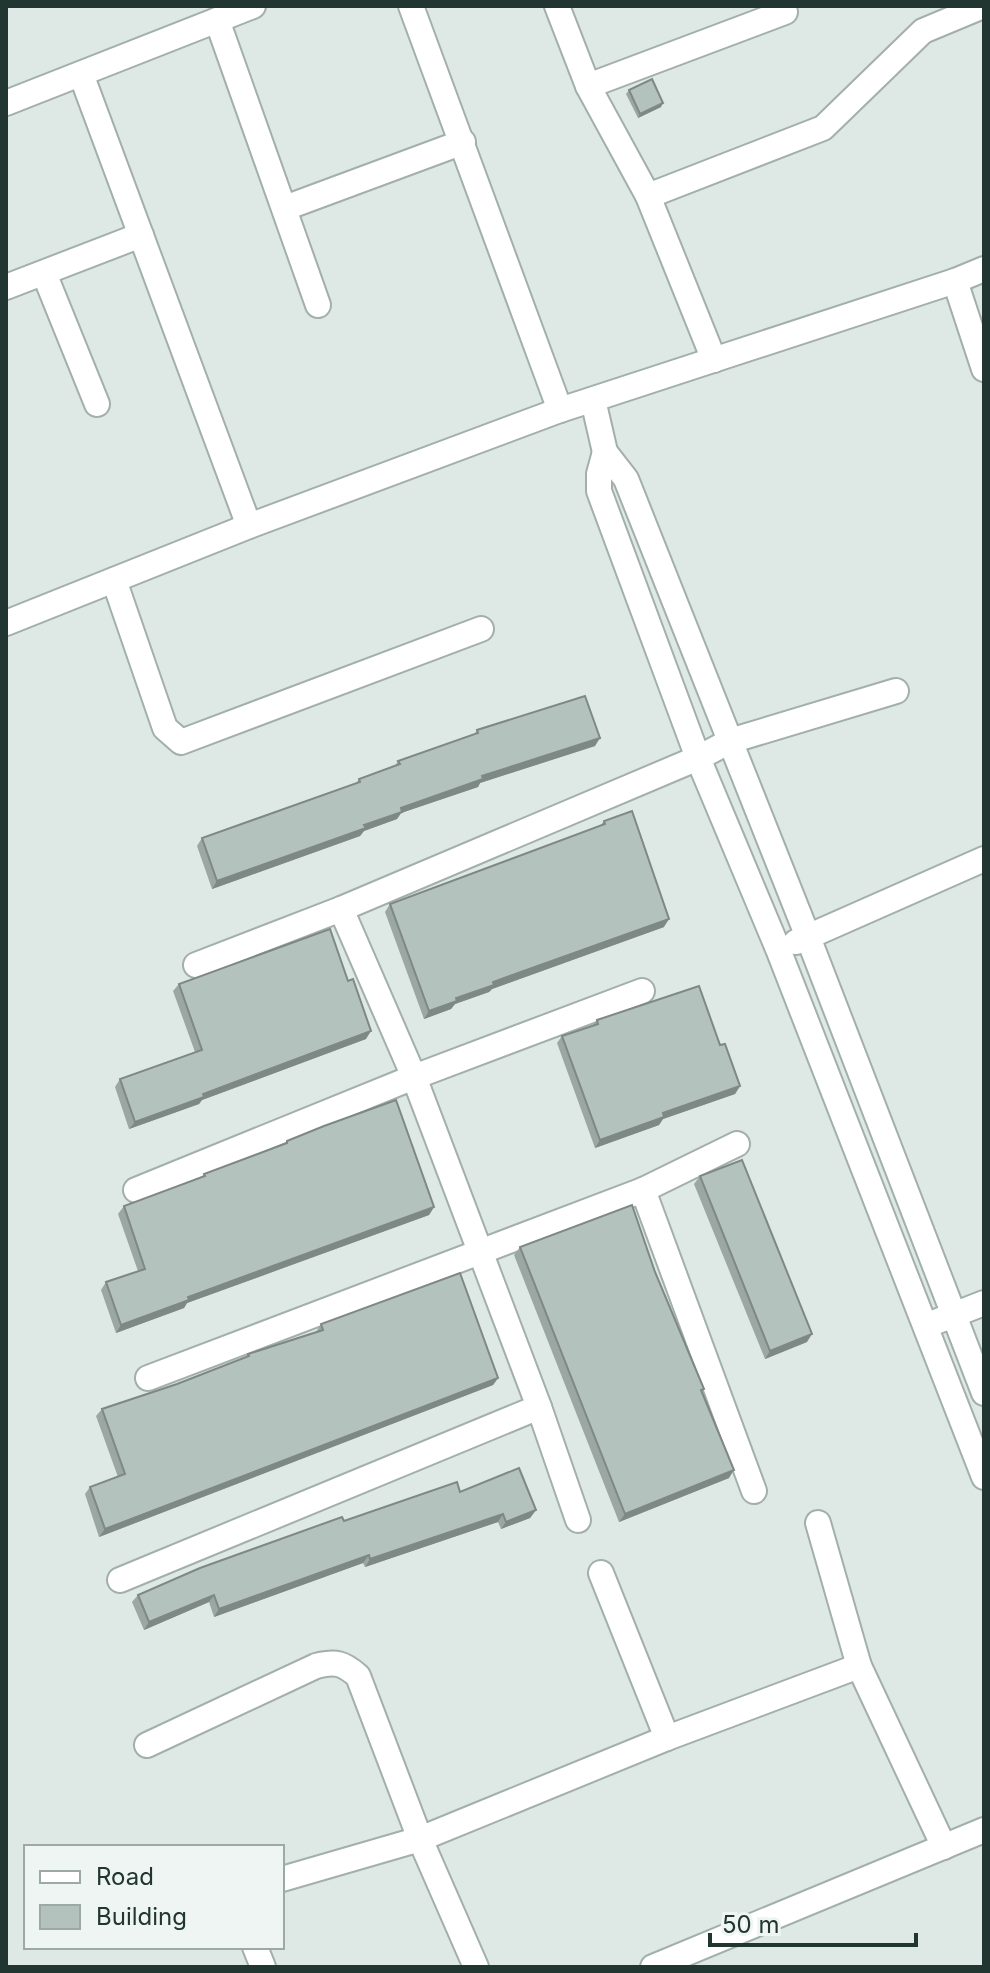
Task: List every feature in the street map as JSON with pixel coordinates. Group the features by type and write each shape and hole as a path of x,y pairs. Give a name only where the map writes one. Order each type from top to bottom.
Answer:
{"street":[{"path":"6,103 253,6"},
{"path":"411,6 560,410"},
{"path":"557,6 588,86 648,196 714,360"},
{"path":"648,196 823,128 923,31 983,6"},
{"path":"588,86 785,12"},
{"path":"217,20 318,305"},
{"path":"81,74 249,526"},
{"path":"285,208 463,142"},
{"path":"6,287 141,235"},
{"path":"6,623 249,526 560,410 984,269"},
{"path":"44,273 97,404"},
{"path":"955,281 984,369"},
{"path":"593,400 605,452 626,479 808,937 984,1393"},
{"path":"605,452 599,474 599,491 698,758 778,949 984,1477"},
{"path":"114,580 165,728 181,742 481,629"},
{"path":"196,965 341,909 698,758 730,741 896,691"},
{"path":"778,949 984,859"},
{"path":"341,909 414,1077 539,1407 578,1520"},
{"path":"136,1190 414,1077 642,991"},
{"path":"148,1378 643,1190 737,1144"},
{"path":"643,1190 754,1491"},
{"path":"924,1327 984,1303"},
{"path":"120,1580 539,1407"},
{"path":"818,1523 859,1666 944,1847"},
{"path":"601,1573 667,1738"},
{"path":"147,1745 316,1666 333,1661 343,1664 358,1676 362,1685 420,1839 476,1967"},
{"path":"284,1878 420,1839 667,1738 859,1666"},
{"path":"653,1967 984,1830"}],"building":[{"path":"652,79 663,103 640,114 629,90"},
{"path":"585,696 600,738 482,776 483,779 401,808 402,812 364,825 366,828 217,881 202,838 360,782 359,779 400,764 398,761 478,733 477,730"},
{"path":"632,811 669,919 493,982 494,985 429,1011 390,904 605,824 604,821"},
{"path":"330,929 348,981 353,979 371,1031 135,1122 120,1079 202,1050 179,984"},
{"path":"699,986 720,1045 725,1044 740,1086 663,1113 664,1117 600,1140 562,1036 598,1024 597,1020"},
{"path":"396,1100 434,1207 188,1297 189,1300 121,1325 106,1282 145,1269 124,1206"},
{"path":"742,1160 812,1334 770,1351 700,1176"},
{"path":"632,1205 655,1272 734,1470 625,1514 520,1247"},
{"path":"460,1273 498,1378 105,1529 90,1487 125,1474 102,1409 177,1384 248,1354 323,1330 321,1324"},
{"path":"519,1468 536,1510 506,1522 503,1514 370,1559 369,1555 219,1609 214,1595 149,1622 138,1595 200,1568 342,1517 344,1521 457,1482 460,1492"}]}
